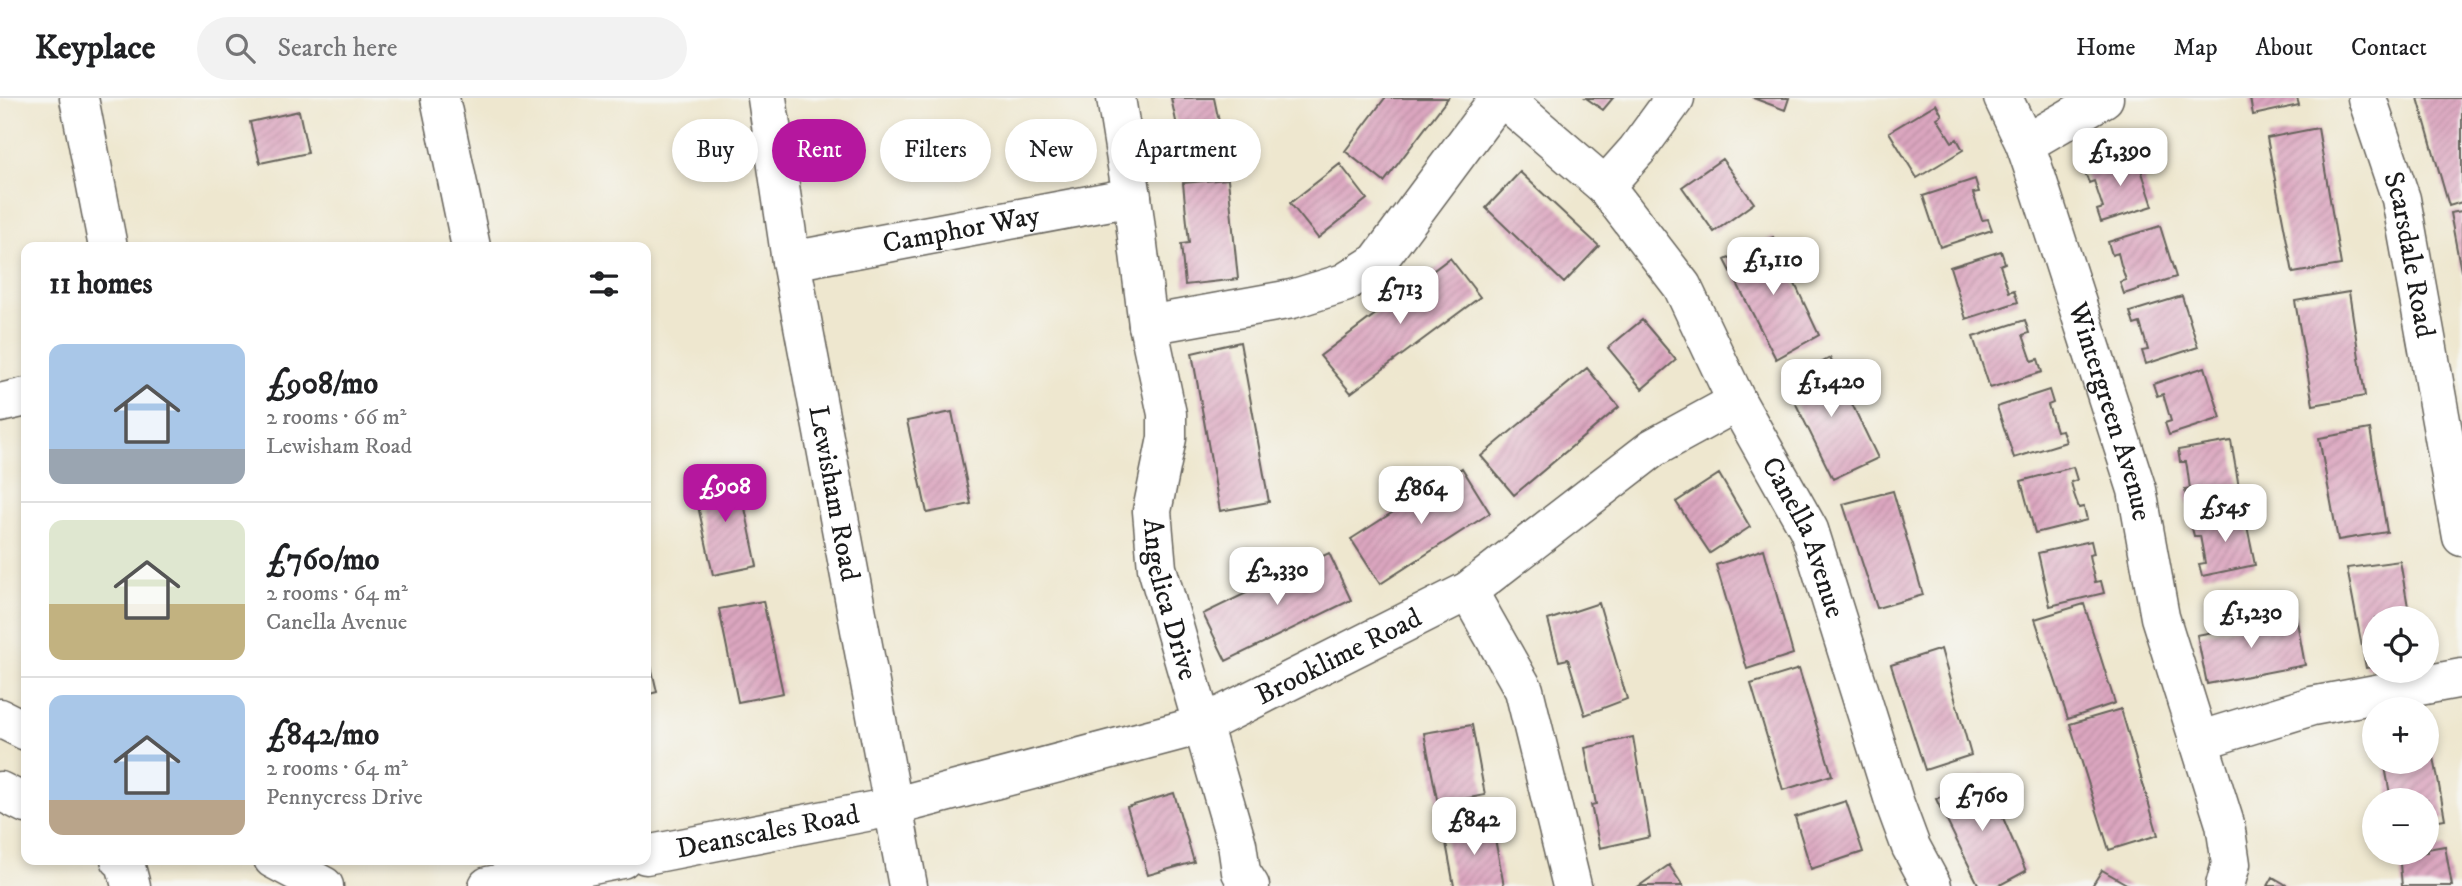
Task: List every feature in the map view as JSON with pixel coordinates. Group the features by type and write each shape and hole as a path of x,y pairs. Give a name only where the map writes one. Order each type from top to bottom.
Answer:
{"street":[{"path":"79,98 107,242"},
{"path":"440,98 470,242"},
{"name":"Lewisham Road","path":"767,98 791,261 908,886"},
{"name":"Angelica Drive","path":"1116,98 1148,325 1167,414 1167,438 1152,511 1157,568 1237,844 1241,872 1250,886"},
{"path":"1148,325 1292,299 1344,283 1377,262 1501,98"},
{"name":"Canella Avenue","path":"1501,98 1605,186 1682,286 1737,402 1809,530 1895,804 1911,847 1932,886"},
{"path":"1605,186 1637,150 1675,98"},
{"name":"Wintergreen Avenue","path":"2003,98 2025,144 2137,490 2160,617 2225,824 2231,864 2225,886"},
{"path":"2025,144 2104,98"},
{"name":"Scarsdale Road","path":"2367,98 2401,199 2462,537"},
{"name":"Camphor Way","path":"791,261 1132,197"},
{"path":"0,403 21,398"},
{"name":"Brooklime Road","path":"892,807 1202,725 1468,591 1653,447 1737,402"},
{"path":"1468,591 1524,690 1572,886"},
{"path":"2197,741 2312,706 2462,678"},
{"path":"0,718 21,728"},
{"path":"0,791 21,802"},
{"name":"Deanscales Road","path":"651,854 892,807"},
{"path":"126,865 131,886"},
{"path":"284,865 324,886"},
{"path":"488,886 584,865"}],"building":[{"path":"1171,98 1214,98 1218,119 1176,119"},
{"path":"1385,98 1448,98 1384,182 1345,151"},
{"path":"1586,98 1613,98 1603,110"},
{"path":"1753,98 1789,98 1785,110"},
{"path":"2250,98 2297,98 2299,105 2253,115"},
{"path":"2418,98 2462,98 2462,202 2449,206"},
{"path":"1936,104 1942,115 1937,118 1952,142 1957,139 1963,150 1917,178 1889,132"},
{"path":"299,111 308,153 260,163 250,122"},
{"path":"2318,128 2341,265 2293,273 2267,138"},
{"path":"2136,154 2153,206 2101,222 2097,210 2103,208 2094,181 2089,183 2084,171"},
{"path":"1722,159 1754,203 1714,232 1682,187"},
{"path":"1340,164 1367,199 1318,238 1290,203"},
{"path":"1520,172 1599,246 1564,283 1486,208"},
{"path":"1975,179 1979,192 1973,193 1982,220 1988,219 1992,230 1940,247 1923,196"},
{"path":"1228,182 1238,279 1185,285 1181,244 1189,243 1183,183"},
{"path":"2462,211 2462,271 2461,271 2450,213"},
{"path":"2160,226 2176,277 2124,294 2120,282 2126,280 2118,253 2112,255 2108,242"},
{"path":"1773,237 1819,335 1776,359 1725,260"},
{"path":"2001,251 2005,263 2000,265 2009,292 2014,290 2018,302 1966,319 1950,267"},
{"path":"1450,258 1480,297 1351,393 1320,356"},
{"path":"2349,292 2365,396 2313,405 2295,301"},
{"path":"2182,296 2198,347 2146,364 2142,351 2148,350 2140,323 2134,325 2130,312"},
{"path":"1642,320 1676,360 1642,389 1608,348"},
{"path":"2025,320 2029,333 2023,335 2032,361 2038,359 2042,372 1990,388 1973,337"},
{"path":"1240,342 1269,502 1220,511 1192,353"},
{"path":"1830,358 1878,458 1833,479 1785,382"},
{"path":"2205,367 2221,418 2169,435 2165,423 2171,421 2163,394 2157,396 2153,384"},
{"path":"1587,368 1619,407 1514,495 1481,456"},
{"path":"2049,390 2053,403 2048,405 2056,431 2062,430 2066,442 2014,458 1997,407"},
{"path":"952,412 971,504 927,513 907,421"},
{"path":"2370,429 2387,532 2338,540 2319,438"},
{"path":"2231,441 2240,493 2187,503 2185,490 2190,489 2187,467 2186,462 2180,462 2178,450"},
{"path":"2073,467 2077,480 2071,482 2074,494 2079,508 2084,507 2087,520 2035,533 2021,481"},
{"path":"1462,468 1490,513 1380,584 1351,539"},
{"path":"738,474 757,566 713,575 693,483"},
{"path":"1719,474 1750,527 1710,553 1676,502"},
{"path":"1893,491 1923,595 1877,608 1843,504"},
{"path":"2244,512 2255,565 2202,576 2199,564 2205,563 2200,536 2194,536 2191,524"},
{"path":"2091,541 2094,554 2089,555 2095,582 2101,581 2104,593 2050,606 2038,553"},
{"path":"1764,549 1793,654 1747,669 1716,565"},
{"path":"1329,553 1351,600 1226,661 1203,614"},
{"path":"2400,561 2408,606 2362,606 2362,647 2347,568"},
{"path":"763,601 783,693 738,702 719,609"},
{"path":"1599,603 1627,699 1585,715 1568,659 1559,661 1548,620"},
{"path":"2084,604 2115,703 2068,719 2035,619"},
{"path":"2296,616 2305,665 2207,684 2197,635"},
{"path":"1941,649 1971,755 1925,770 1891,665"},
{"path":"651,666 657,692 651,694"},
{"path":"1799,669 1832,775 1783,790 1751,684"},
{"path":"2121,709 2158,835 2109,850 2070,724"},
{"path":"1472,725 1485,795 1438,804 1424,733"},
{"path":"1633,737 1650,837 1600,848 1591,805 1596,804 1585,748"},
{"path":"1984,774 2026,871 1998,886 1979,886 1936,799"},
{"path":"2386,774 2437,774 2445,819 2439,820 2439,788 2389,788"},
{"path":"1174,793 1194,862 1148,875 1127,807"},
{"path":"1846,801 1863,852 1811,869 1795,817"},
{"path":"1492,823 1504,886 1454,886 1444,832"},
{"path":"2445,846 2452,886 2402,886 2400,865 2439,865 2439,847"},
{"path":"1669,865 1683,886 1639,886"},
{"path":"2102,870 2130,886 2092,886"},
{"path":"2273,877 2288,886 2268,886"}]}
